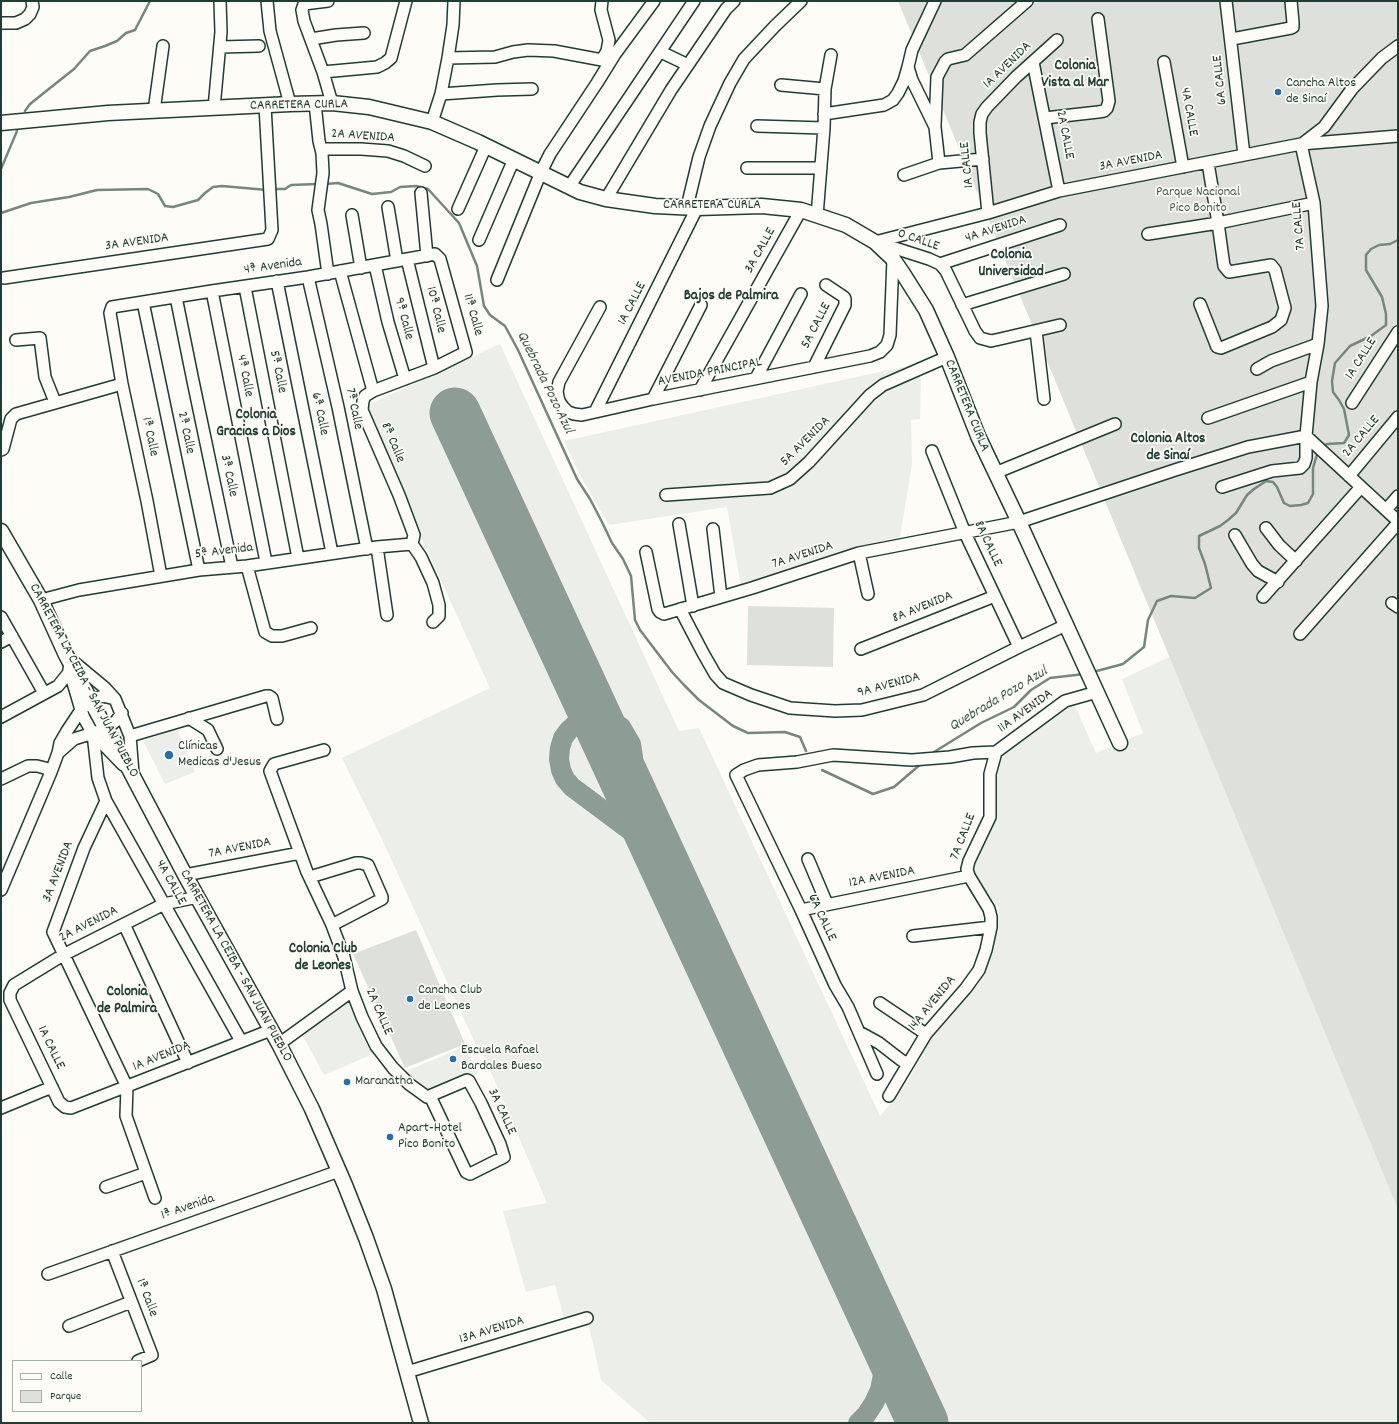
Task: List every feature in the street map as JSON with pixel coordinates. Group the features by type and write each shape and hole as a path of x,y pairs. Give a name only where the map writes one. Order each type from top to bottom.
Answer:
{"main road":[{"name":"CARRETERA CURLA","path":"1,123 108,113 290,104 332,103 369,107 432,122 514,159 580,192 606,199 655,206 692,208 762,206 801,210 846,225 875,242 892,260 902,272 926,310 947,357 978,436 1120,743"},
{"name":"CARRETERA LA CEIBA - SAN JUAN PUEBLO","path":"1,531 40,600 66,655 91,700 100,731 133,776 185,876 279,1044 312,1109 366,1238 384,1289 421,1423"}],"street":[{"path":"1,23 16,23 25,19 30,14 33,7 32,1"},
{"path":"214,108 222,32 220,1"},
{"path":"267,1 270,31 290,104"},
{"path":"328,1 304,4 302,6 302,10 304,21 323,72 332,103"},
{"path":"323,72 377,67 391,58 406,1"},
{"path":"432,122 441,94 448,58 453,25 454,1"},
{"path":"497,280 541,172 550,154 598,83 605,61 609,40 601,10 602,1"},
{"path":"605,61 654,1"},
{"path":"569,187 694,1"},
{"path":"606,199 671,90 726,9 734,1"},
{"name":"1A CALLE","path":"595,412 692,208 699,157 712,122 733,79 744,58 801,1"},
{"path":"824,114 884,105 893,100 904,81 912,50 935,1"},
{"path":"939,162 935,127 937,77 945,62 965,55 1027,1"},
{"name":"6A CALLE","path":"1226,1 1232,39 1244,155"},
{"path":"1232,39 1293,27 1291,1"},
{"path":"1045,118 1104,110 1107,108 1110,101 1098,19"},
{"path":"311,39 364,33"},
{"name":"1A AVENIDA","path":"982,114 1007,87 1057,40"},
{"path":"154,111 163,46"},
{"path":"220,47 259,46"},
{"path":"1301,144 1324,127 1352,89 1382,58 1398,46"},
{"path":"448,58 495,57 528,50 554,51 605,61"},
{"path":"661,52 688,65"},
{"path":"817,216 824,128 824,89 831,55"},
{"name":"2A CALLE","path":"1033,62 1059,191"},
{"name":"4A CALLE","path":"1164,62 1183,167"},
{"path":"908,67 912,80 935,127"},
{"path":"781,85 824,89"},
{"path":"441,94 532,89"},
{"path":"315,103 321,149 321,184 318,210 328,274"},
{"name":"3A AVENIDA","path":"4,278 268,239 272,230 265,106"},
{"name":"1A CALLE","path":"982,114 980,133 988,213"},
{"path":"756,126 824,128"},
{"name":"3A AVENIDA","path":"875,242 988,213 1059,191 1301,144 1398,136"},
{"name":"7A CALLE","path":"1222,487 1272,471 1300,468 1304,464 1306,458 1309,440 1311,382 1318,344 1322,306 1314,203 1301,144"},
{"path":"458,209 486,146"},
{"name":"2A AVENIDA","path":"321,149 388,151 404,156 425,166"},
{"path":"479,240 514,159"},
{"path":"904,175 939,162 983,159"},
{"path":"1200,304 1219,348 1269,329 1281,320 1285,308 1275,270 1271,265 1229,272 1224,266 1208,162"},
{"path":"746,168 821,168"},
{"path":"421,193 431,255"},
{"path":"1148,234 1218,223 1314,203"},
{"name":"10ª Calle","path":"388,208 434,368"},
{"name":"3A CALLE","path":"700,390 801,210"},
{"path":"352,215 361,268"},
{"name":"4A AVENIDA","path":"940,264 1060,225"},
{"name":"0 CALLE","path":"875,242 929,259 940,264 946,270 974,331 980,338 991,340 1036,331"},
{"name":"4ª Avenida","path":"115,306 328,274 431,255"},
{"name":"11ª Calle","path":"431,255 440,259 466,351 465,354 434,368"},
{"name":"AVENIDA PRINCIPAL","path":"600,308 564,373 557,392 559,401 568,412 574,414 582,415 653,399 870,356 880,352 887,345 890,335 892,260"},
{"name":"9ª Calle","path":"375,265 388,322 405,380"},
{"path":"340,271 373,391 434,368"},
{"path":"962,305 1064,274"},
{"name":"7ª Calle","path":"308,277 387,615"},
{"name":"6ª Calle","path":"277,281 332,553"},
{"name":"5A CALLE","path":"814,367 845,305 844,296 826,286"},
{"name":"5ª Calle","path":"245,287 298,558"},
{"name":"4ª Calle","path":"212,291 266,562"},
{"path":"756,378 801,294"},
{"name":"3ª Calle","path":"176,297 192,381 232,567"},
{"name":"2ª Calle","path":"143,302 198,570"},
{"path":"653,399 701,305"},
{"name":"1ª Calle","path":"115,306 112,307 110,313 122,384 147,501 161,576"},
{"path":"1044,399 1036,331 1060,325"},
{"name":"1A CALLE","path":"1352,403 1398,332"},
{"path":"16,340 40,338 45,377 55,402"},
{"path":"1257,369 1271,361 1318,344"},
{"name":"5A AVENIDA","path":"666,495 770,488 790,480 809,462 870,395 883,385 947,357"},
{"path":"1208,418 1311,382"},
{"path":"1,450 12,416 55,402 122,384"},
{"name":"8ª Calle","path":"373,391 365,396 362,410 399,495 414,535 412,544 421,557 433,583 439,605 439,616 433,622"},
{"name":"2A CALLE","path":"1349,476 1398,417"},
{"path":"995,473 1115,424"},
{"path":"1300,634 1398,522 1362,487 1309,440"},
{"name":"7A AVENIDA","path":"646,552 658,609 664,614 721,598 859,553 1019,522 1248,447 1309,440"},
{"name":"8A CALLE","path":"932,451 965,533 1019,647"},
{"path":"1263,597 1362,487"},
{"path":"1386,510 1398,496"},
{"path":"679,524 693,606"},
{"path":"1266,528 1279,545 1296,561"},
{"path":"713,529 721,598"},
{"path":"1235,536 1258,571 1278,582"},
{"name":"5ª Avenida","path":"40,600 79,590 198,570 247,566 332,553 412,544"},
{"path":"859,553 868,594"},
{"path":"247,566 265,632 272,636 282,636 311,628"},
{"name":"8A AVENIDA","path":"861,649 995,596"},
{"name":"9A AVENIDA","path":"680,609 715,674 723,683 790,708 835,711 862,710 923,695 1066,625"},
{"path":"1,617 44,693"},
{"path":"1,642 12,636"},
{"path":"66,655 81,710 100,731"},
{"path":"66,655 105,688 115,699 122,713 130,736 133,776"},
{"path":"1,717 58,686 70,671"},
{"path":"58,686 75,689"},
{"name":"11A AVENIDA","path":"996,752 1065,702 1097,692"},
{"path":"1,890 58,753 60,743 81,710 91,700 104,696 109,696 115,699"},
{"path":"130,736 266,696 270,696 272,698 277,719"},
{"path":"58,753 74,739 100,731 116,721 122,713"},
{"path":"189,718 208,730 217,749"},
{"name":"4A CALLE","path":"100,731 98,778 106,801 241,1040"},
{"name":"2A CALLE","path":"324,750 274,764 270,771 300,853 332,925 344,957 352,990 362,1017 376,1046 393,1068 409,1084 427,1097 431,1098 466,1172 470,1174"},
{"name":"6A CALLE","path":"877,1074 848,1007 835,985 736,774 758,765 797,762 833,755 912,760 996,752"},
{"name":"7A CALLE","path":"991,927 989,909 968,876 967,869 969,861 990,817 990,774 996,752"},
{"path":"1,779 28,766 45,768 50,772"},
{"name":"3A AVENIDA","path":"63,955 52,932 84,848 106,801"},
{"name":"7A AVENIDA","path":"185,876 300,853"},
{"path":"808,859 827,904"},
{"path":"310,877 356,863 368,865 382,897 381,901 332,925"},
{"name":"12A AVENIDA","path":"801,910 968,876"},
{"name":"2A AVENIDA","path":"10,1000 10,993 14,985 63,955 164,904 198,897"},
{"path":"124,924 188,1063"},
{"path":"913,936 991,927"},
{"name":"14A AVENIDA","path":"889,1096 926,1034 966,988 979,970 986,950 991,927"},
{"path":"63,955 127,1087 126,1116 155,1198"},
{"path":"279,1044 352,990"},
{"name":"1A CALLE","path":"10,1000 59,1102 65,1107"},
{"path":"880,1003 926,1034"},
{"name":"1A AVENIDA","path":"65,1107 71,1108 127,1087 241,1040 270,1030"},
{"path":"859,1032 879,1043 908,1064"},
{"name":"3A CALLE","path":"427,1097 467,1080 471,1083 504,1157 470,1174"},
{"path":"1,1108 52,1087"},
{"name":"1ª Avenida","path":"48,1274 338,1171"},
{"path":"106,1187 146,1172"},
{"name":"1ª Calle","path":"112,1251 152,1355 140,1360"},
{"path":"69,1326 131,1302"},
{"name":"13A AVENIDA","path":"407,1372 587,1318"}],"shaded area":[{"path":"500,344 679,731 699,728 880,1116 906,1085 932,1036 982,975 989,960 996,933 999,908 974,876 972,870 975,859 994,819 998,767 1002,757 1008,751 1074,704 1096,753 1143,733 1122,679 1241,624 1398,667 1398,1423 650,1423 601,1380 587,1317 565,1322 555,1285 526,1292 503,1211 547,1203 479,1044 476,1045 381,837 342,758 490,688 363,409 366,406"},
{"path":"916,364 921,380 920,419 911,420 912,464 900,537 838,552 741,586 727,507 609,525 581,477 564,441"},
{"name":"Clínicas Medicas d'Jesus","path":"177,728 195,772 165,784 143,741"},
{"path":"350,998 373,1054 324,1075 302,1034"},
{"name":"Escuela Rafael Bardales Bueso","path":"466,1046 478,1074 428,1093 410,1080 404,1072"}],"green space":[{"name":"Parque Nacional Pico Bonito","path":"898,1 1398,1 1398,1209"},
{"path":"748,606 834,608 833,667 747,665"},
{"name":"Cancha Club de Leones","path":"416,930 465,1044 405,1068 353,954"}],"waterway":[{"path":"25,111 30,104 74,69 90,51 117,41 126,33 135,30 150,1"},
{"path":"1,169 17,131"},
{"name":"Quebrada Pozo Azul","path":"325,184 338,183 372,194 391,192 400,187 416,186 428,189 459,223 477,266 484,306 490,315 505,326 518,350 577,479 590,499 612,543 623,559 631,576 635,620 640,630 672,672 684,685 699,700 733,726 748,733 785,732 800,737 806,751"},
{"name":"Quebrada Pozo Azul","path":"272,189 285,189 291,185 318,184"},
{"name":"Quebrada Pozo Azul","path":"1,213 31,203 69,197 97,190 148,189 158,194 165,206 173,207 198,200 213,187 222,186 267,190"},
{"name":"Quebrada Pozo Azul","path":"1323,446 1327,444 1344,443 1349,435 1344,409 1333,392 1332,381 1335,363 1350,346 1371,336 1386,325 1386,314 1382,297 1366,270 1366,255 1371,249 1379,245 1390,244 1398,240"},
{"name":"Quebrada Pozo Azul","path":"1093,672 1123,664 1144,647 1148,620 1157,601 1171,596 1195,598 1211,588 1199,548 1199,536 1220,526 1228,520 1236,513 1247,495 1254,489 1266,481 1273,482 1277,487 1284,503 1290,506 1308,503 1313,494 1313,468 1318,451"},
{"name":"Quebrada Pozo Azul","path":"934,752 981,723 1014,707 1031,690 1050,678 1084,674"},
{"name":"Quebrada Pozo Azul","path":"822,770 873,794 894,787 922,763"}],"taxiway":[{"path":"630,791 633,757 631,744 621,727 610,721 589,719 577,723 569,730 563,738 559,759 561,770 565,779 572,787 651,846 661,859"},
{"path":"858,1423 866,1415 880,1390 885,1365 886,1343"}],"runway":[{"path":"455,413 923,1423"}],"place":[{"name":"Cancha Altos de Sinaí","path":"1278,92"},
{"name":"Clínicas Medicas d'Jesus","path":"169,755"},
{"name":"Cancha Club de Leones","path":"410,999"},
{"name":"Escuela Rafael Bardales Bueso","path":"453,1059"},
{"name":"Maranatha","path":"347,1082"},
{"name":"Apart-Hotel Pico Bonito","path":"390,1137"}],"district":[{"name":"Colonia Vista al Mar","path":"1075,76"},
{"name":"Colonia Universidad","path":"1011,264"},
{"name":"Bajos de Palmira","path":"731,297"},
{"name":"Colonia Gracias a Dios","path":"256,424"},
{"name":"Colonia Altos de Sinaí","path":"1168,448"},
{"name":"Colonia Club de Leones","path":"323,958"},
{"name":"Colonia de Palmira","path":"127,1002"}]}
